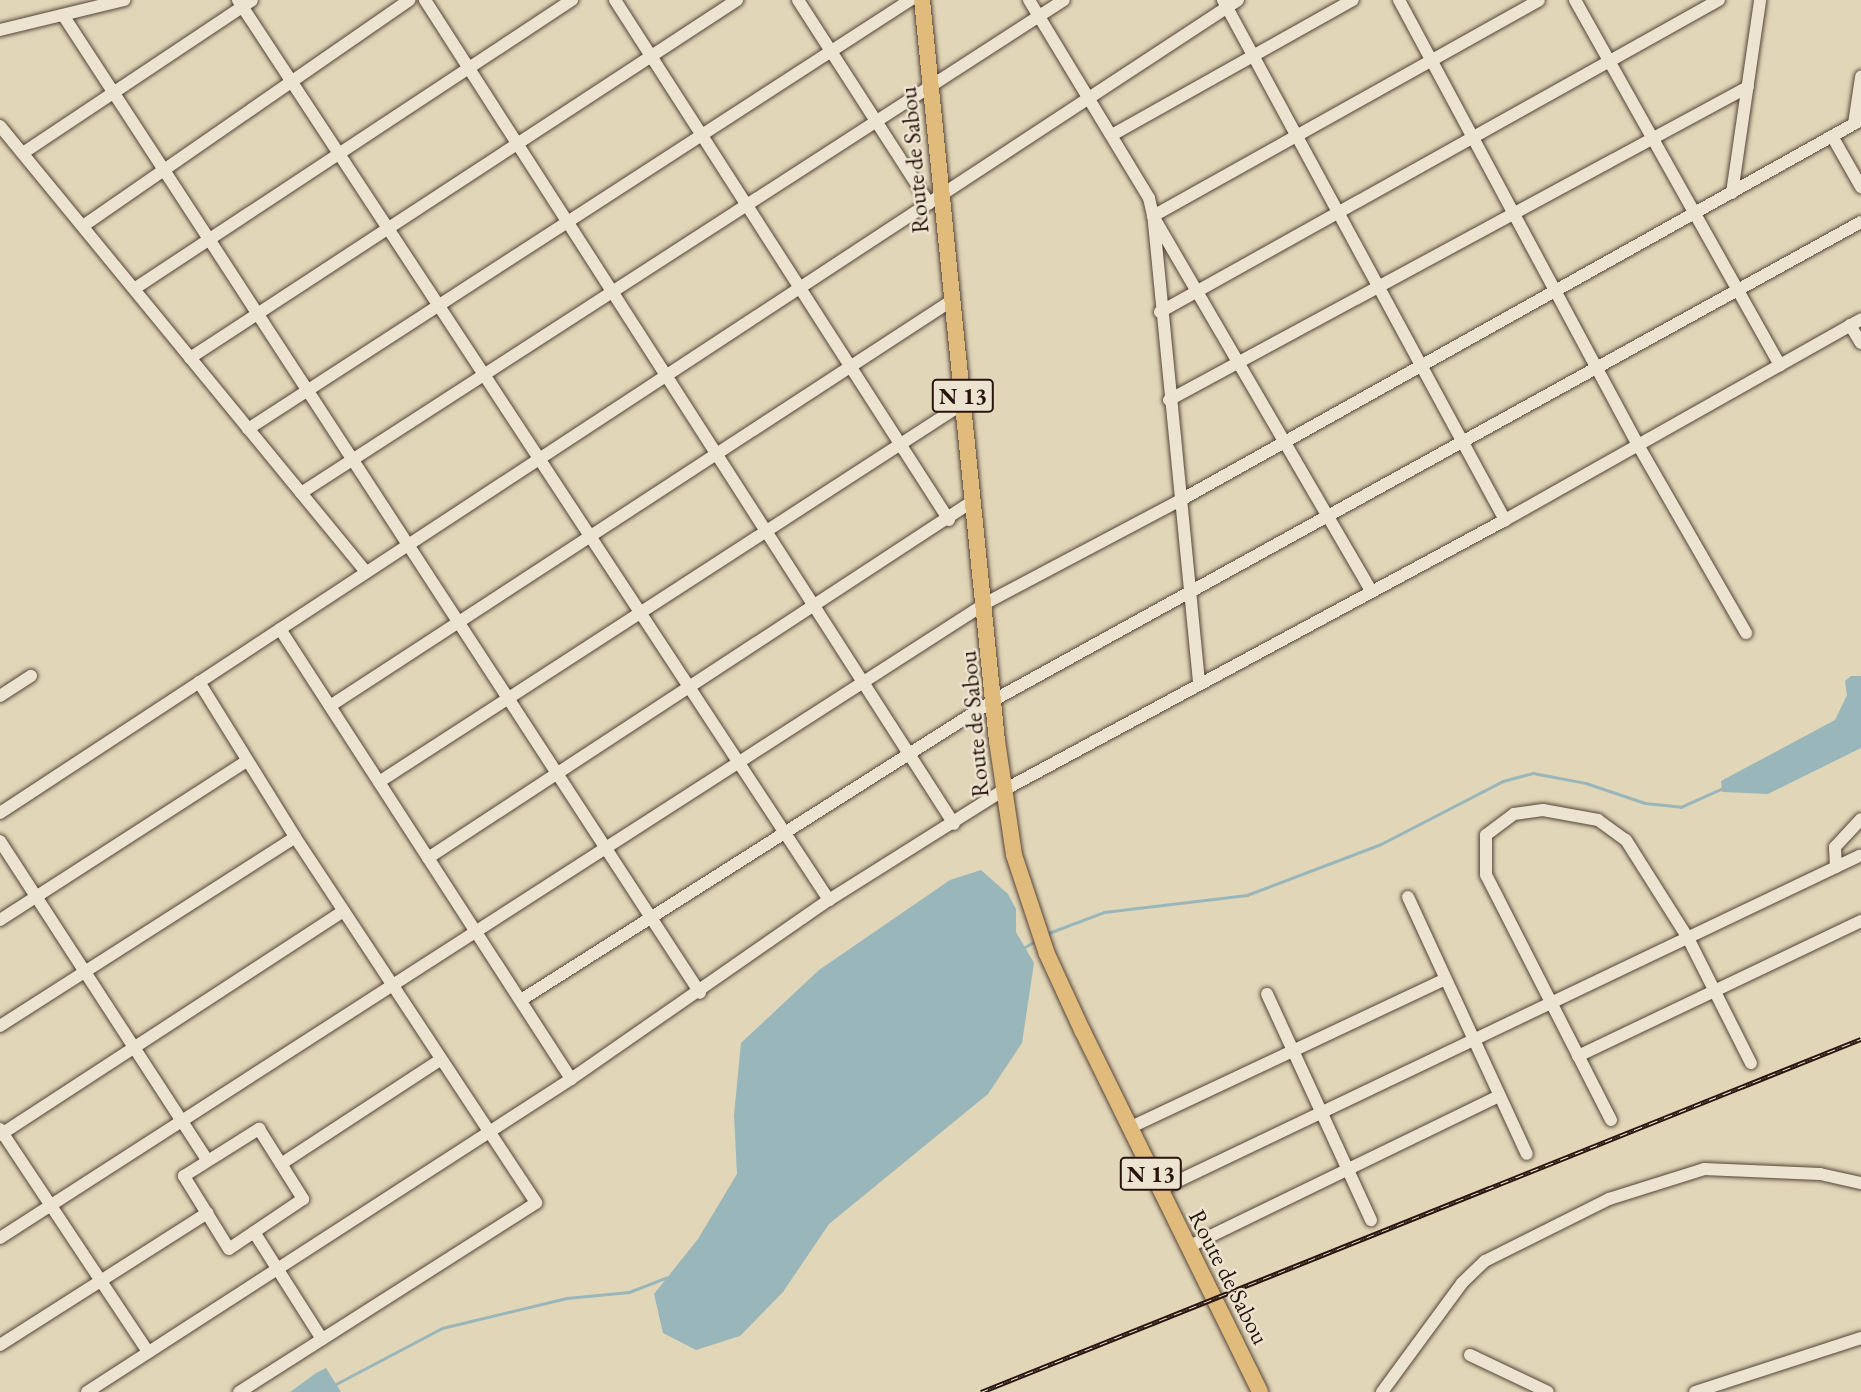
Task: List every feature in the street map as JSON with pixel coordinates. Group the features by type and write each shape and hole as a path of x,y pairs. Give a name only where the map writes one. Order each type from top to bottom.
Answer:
{"main road":[{"name":"Route de Sabou","path":"922,0 930,86 935,200 964,403 972,501 986,603 1002,791 1014,855 1047,954 1129,1128 1260,1392"}],"street":[{"path":"0,30 124,0"},
{"path":"83,226 409,0"},
{"path":"425,0 954,824"},
{"path":"134,289 572,0"},
{"path":"615,0 948,520"},
{"path":"190,358 737,0"},
{"path":"798,0 876,121 935,200"},
{"path":"248,429 910,0"},
{"path":"1029,0 1149,198 1153,216 1187,594 1199,682"},
{"path":"301,493 1065,0"},
{"path":"1112,135 1353,0"},
{"path":"1399,0 1638,445 1745,633"},
{"path":"1153,216 1539,0"},
{"path":"1576,0 1780,365"},
{"path":"1160,312 1719,0"},
{"path":"1732,192 1760,0"},
{"path":"23,153 244,2 339,154 829,900"},
{"path":"0,813 1091,99 1230,2 1255,55 1505,520"},
{"path":"63,15 700,993"},
{"path":"0,1238 475,929 986,603 1179,501 1858,122 1861,77"},
{"path":"1169,400 1748,87"},
{"path":"0,126 366,572"},
{"path":"1832,136 1861,187"},
{"path":"1153,216 1370,589"},
{"path":"521,1000 994,700 1861,222"},
{"path":"330,706 951,301"},
{"path":"87,1392 489,1129 571,1079 700,993 829,900 954,824 1002,791 1370,589 1505,520 1855,322 1861,343"},
{"path":"379,782 507,696 964,403"},
{"path":"428,858 948,520 972,501"},
{"path":"280,629 571,1079"},
{"path":"0,696 31,676"},
{"path":"199,682 343,912 536,1203 239,1392"},
{"path":"0,920 247,761"},
{"path":"1611,1120 1484,867 1486,835 1514,814 1543,810 1611,826 1636,852 1688,938 1751,1063"},
{"path":"1836,867 1835,847 1861,819"},
{"path":"0,1026 295,837"},
{"path":"0,841 207,1160"},
{"path":"1160,1190 1859,856"},
{"path":"1408,897 1527,1154"},
{"path":"148,1352 1,1132 343,912"},
{"path":"1578,1056 1861,921"},
{"path":"1129,1128 1446,979"},
{"path":"1267,994 1371,1220"},
{"path":"281,1164 440,1060"},
{"path":"1188,1247 1499,1096"},
{"path":"260,1129 303,1199 229,1249 184,1176 207,1160 260,1129"},
{"path":"1382,1392 1462,1283 1485,1261 1609,1199 1704,1169 1820,1174 1861,1183"},
{"path":"0,1345 207,1213"},
{"path":"254,1232 322,1339"},
{"path":"1695,1392 1861,1338"},
{"path":"1470,1355 1548,1392"}],"water":[{"path":"1851,676 1861,676 1861,748 1768,794 1722,792 1721,781 1835,720 1847,695 1845,681"},
{"path":"981,870 1008,894 1016,909 1016,932 1034,963 1022,1043 988,1094 829,1224 783,1292 740,1336 696,1350 663,1333 654,1294 698,1239 737,1174 734,1115 741,1043 819,970 950,880"},
{"path":"326,1368 341,1392 290,1392 316,1373"}],"waterway":[{"path":"1046,934 1104,912 1247,895 1381,844 1503,781 1533,773 1586,783 1645,803 1681,807 1723,788"},
{"path":"1025,947 1037,940"},
{"path":"336,1384 442,1328 567,1298 629,1292 666,1278"}],"railway":[{"path":"981,1392 1861,1039"}]}
